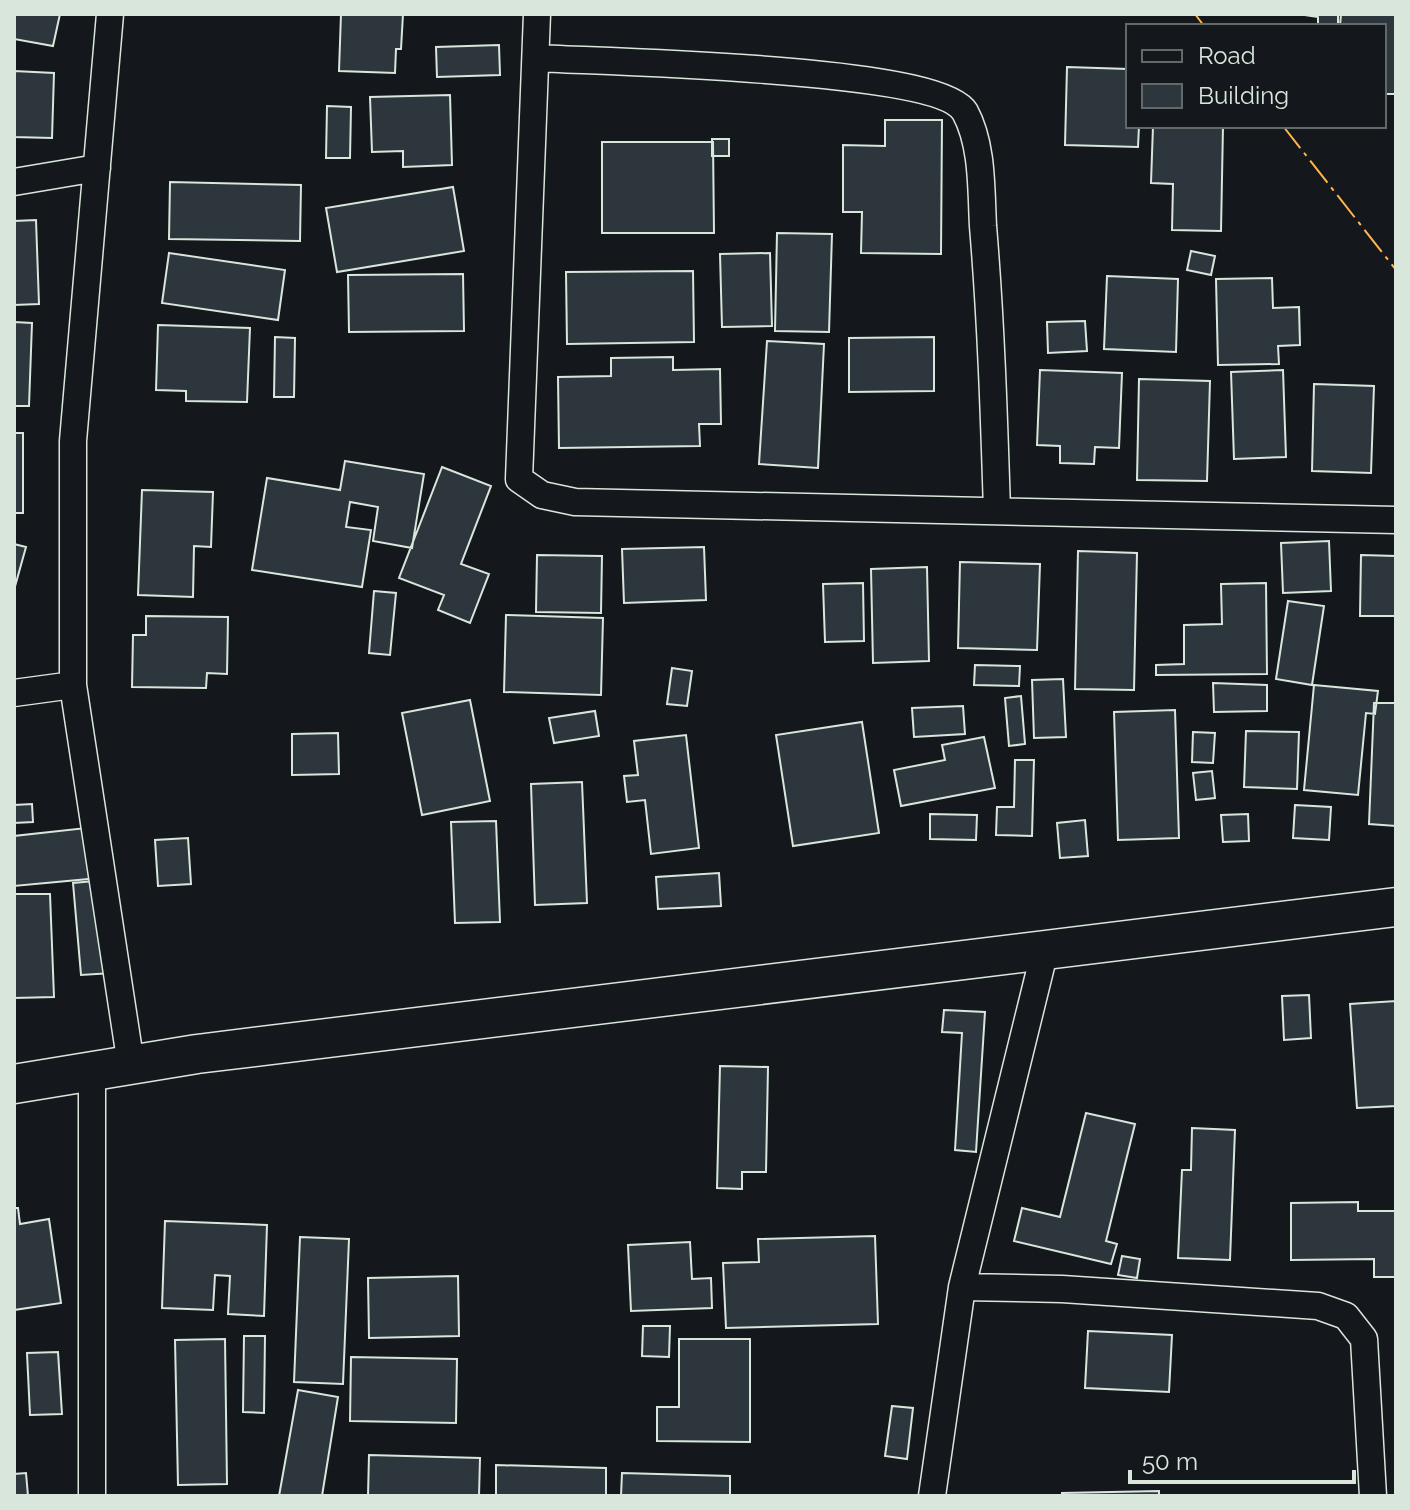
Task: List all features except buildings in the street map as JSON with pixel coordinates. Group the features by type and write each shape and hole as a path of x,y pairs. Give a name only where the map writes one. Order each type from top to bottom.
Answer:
{"main road":[{"path":"14,1084 131,1065 1396,907"}],"street":[{"path":"110,14 73,441 73,685 131,1065"},
{"path":"537,14 519,479 542,495 575,502 1396,520"},
{"path":"536,58 857,77 938,93 964,110 978,152 990,310 997,511"},
{"path":"14,182 97,168"},
{"path":"14,693 73,685"},
{"path":"932,1496 962,1287 1045,950"},
{"path":"92,1072 92,1496"},
{"path":"962,1287 1062,1289 1318,1306 1346,1316 1364,1339 1373,1496"}],"power":[{"path":"1195,14 1202,24"},
{"path":"1285,128 1396,270"}]}
